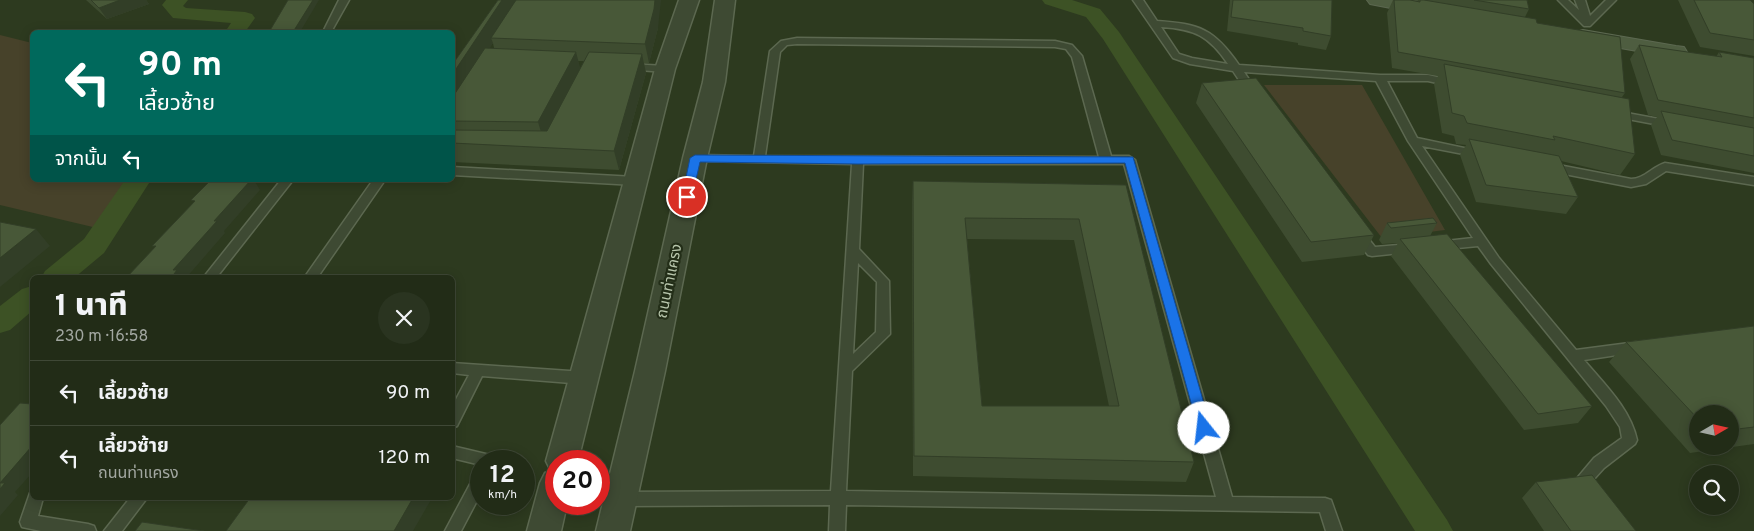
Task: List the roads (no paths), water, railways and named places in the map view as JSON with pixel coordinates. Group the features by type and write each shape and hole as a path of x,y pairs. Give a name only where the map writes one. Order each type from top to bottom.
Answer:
{"main road":[{"path":"1377,0 1443,12"},
{"path":"1566,33 1591,31 1698,56"}],"street":[{"path":"565,450 665,69 689,0"},
{"name":"ถนนท่าแครง","path":"613,531 650,371 695,158 714,82 725,0"},
{"path":"544,531 548,515"}],"lane":[{"path":"327,30 344,0"},
{"path":"1138,0 1176,56 1190,61 1234,68 1380,78 1428,78 1466,86"},
{"path":"1563,0 1591,31"},
{"path":"1580,0 1591,31"},
{"path":"1591,31 1611,0"},
{"path":"1156,24 1184,26 1210,35 1258,99"},
{"path":"759,159 775,51 784,43 797,41 1056,44 1069,48 1078,56 1106,160"},
{"path":"619,67 665,69"},
{"path":"1380,78 1413,141 1495,261 1627,426 1630,440 1599,462 1586,477 1587,483 1599,502"},
{"path":"1601,111 1677,126"},
{"path":"1413,141 1489,156"},
{"path":"695,158 858,161 1129,160 1226,504"},
{"path":"837,531 858,161"},
{"path":"1536,165 1640,183 1647,180 1656,169 1665,167 1754,181"},
{"path":"455,172 635,181"},
{"path":"211,275 285,182"},
{"path":"312,275 378,182"},
{"path":"1349,222 1372,252 1481,241"},
{"path":"845,370 883,334 883,281 852,249"},
{"path":"1572,356 1650,345"},
{"path":"455,368 584,378"},
{"path":"455,416 478,370"},
{"path":"455,453 470,456"},
{"path":"620,499 838,498 1325,506 1334,531"},
{"path":"453,531 470,499"},
{"path":"34,500 28,522 88,531"},
{"path":"112,531 137,500"}],"waterway":[{"path":"178,0 172,5 180,14 245,18 236,30"},
{"path":"1052,0 1093,13 1112,36 1435,531"},
{"path":"59,275 94,246 137,182"},
{"path":"0,322 30,298"}]}
